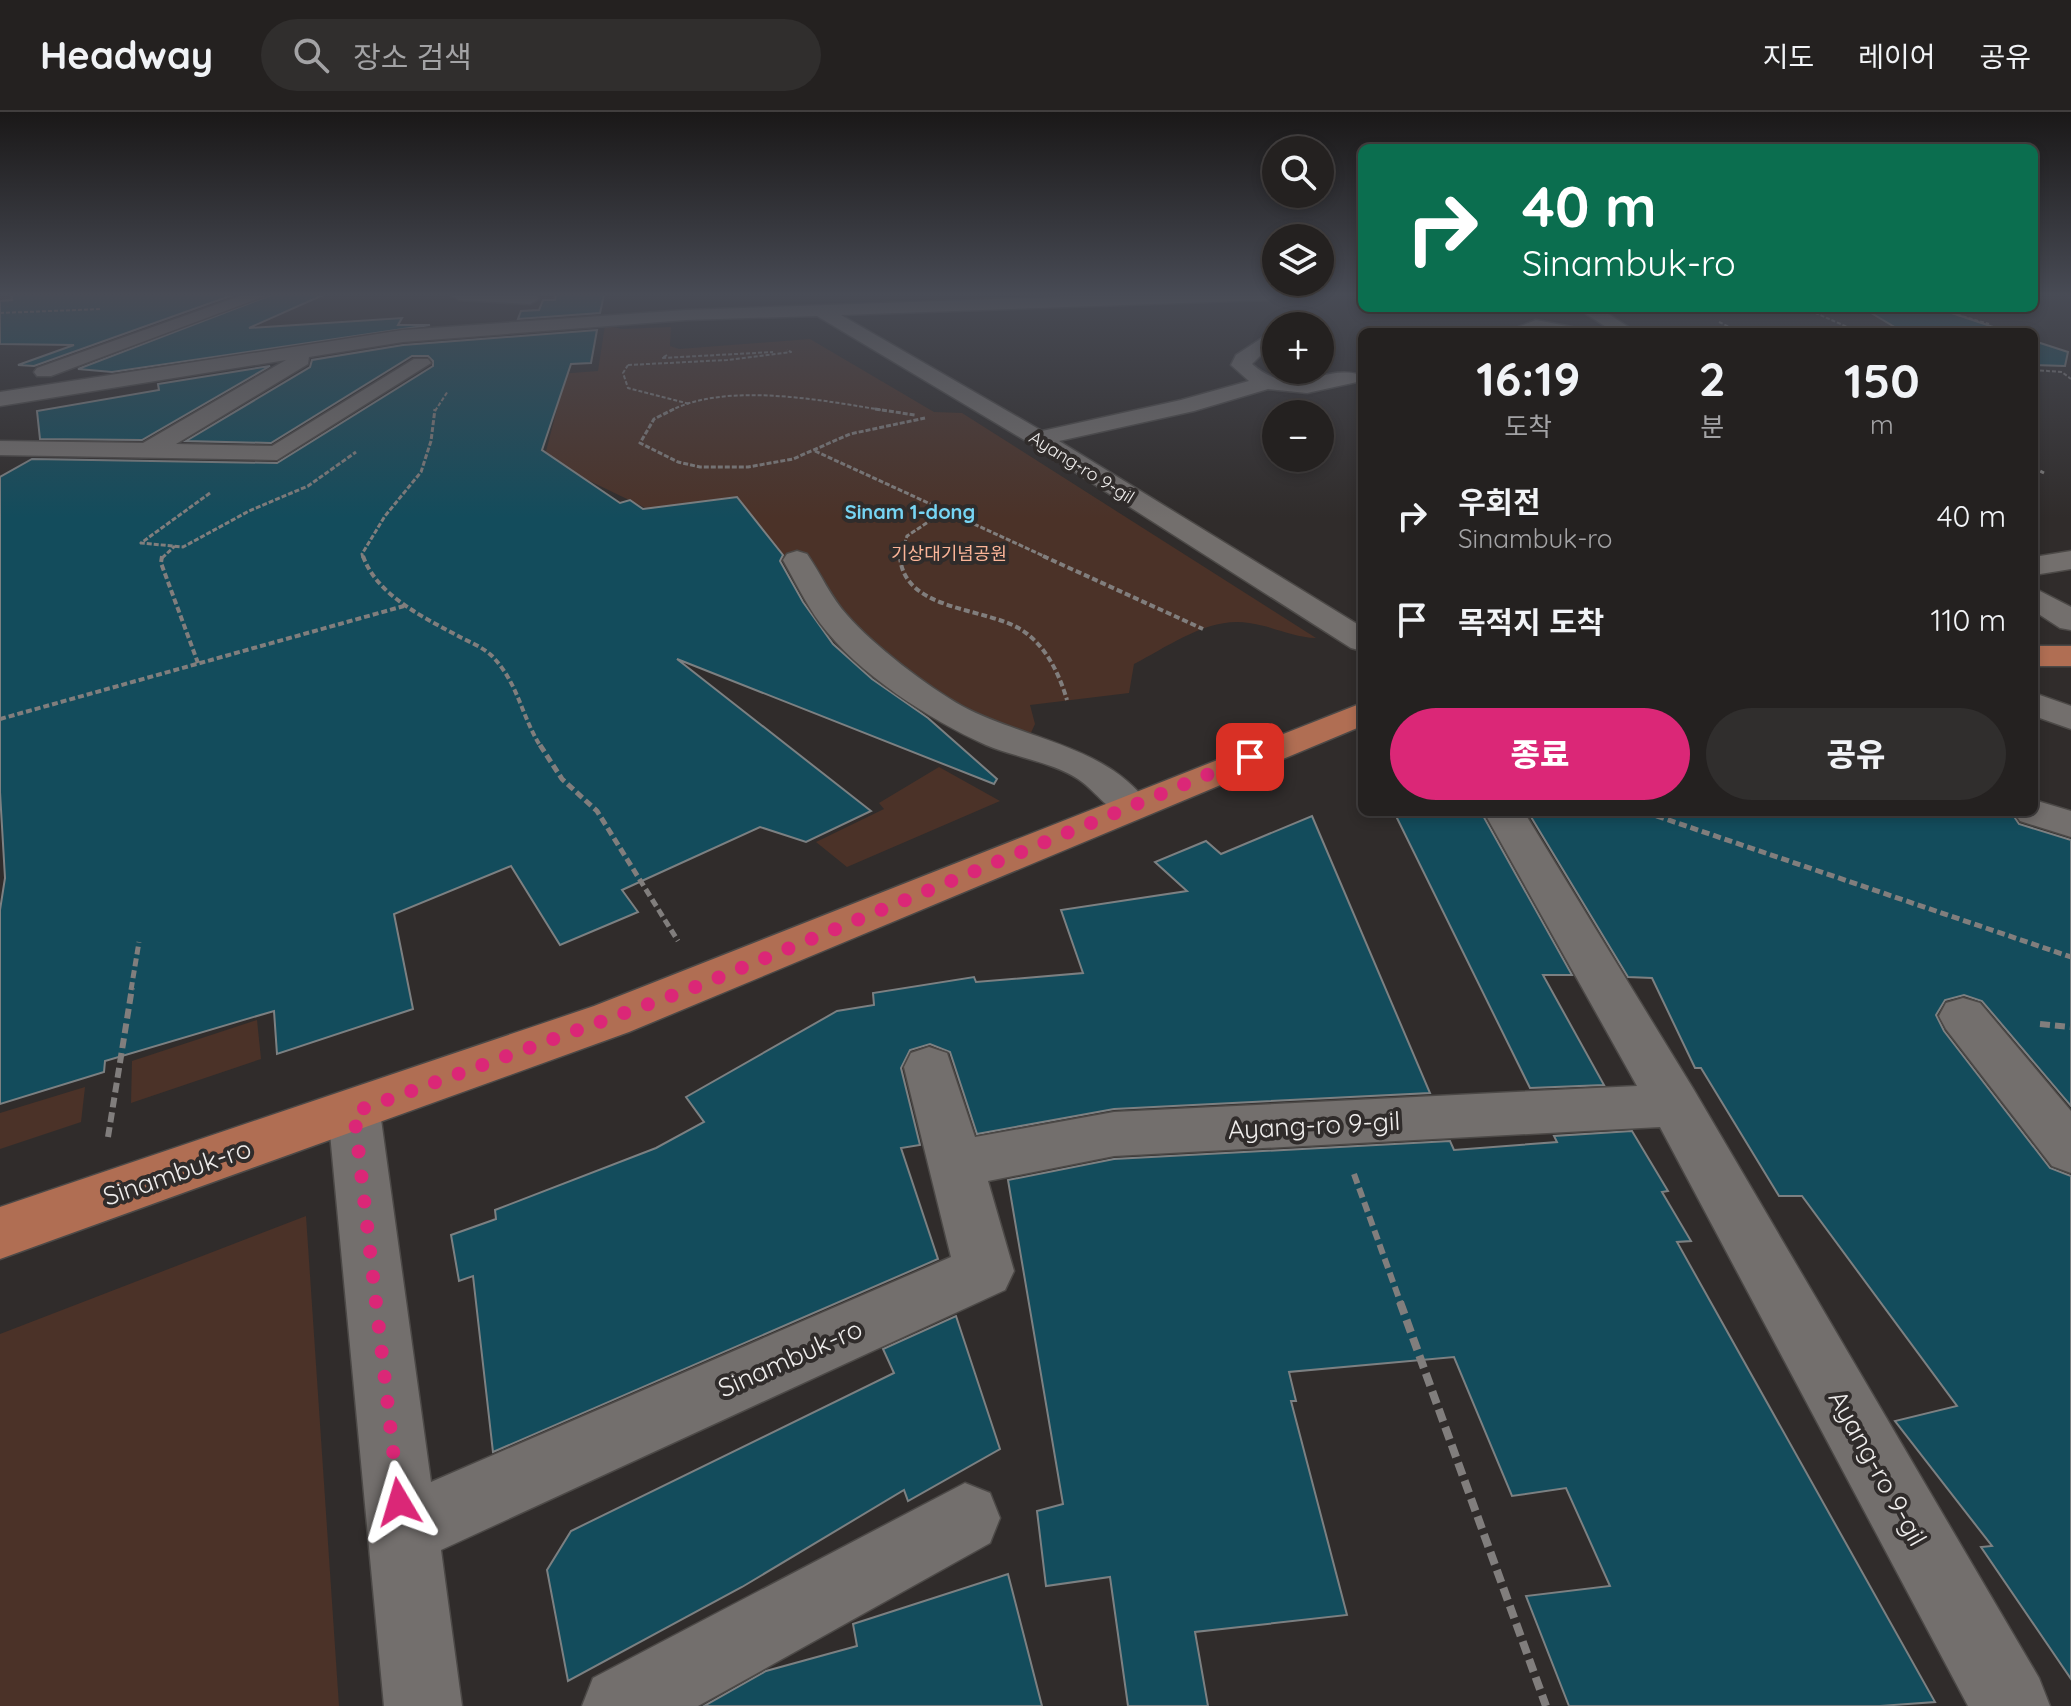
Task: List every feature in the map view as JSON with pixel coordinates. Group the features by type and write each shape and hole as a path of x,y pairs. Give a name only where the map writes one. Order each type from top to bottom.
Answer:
{"main road":[{"path":"2038,656 2071,656"},
{"name":"Sinambuk-ro","path":"0,1233 354,1112 698,986 1129,805 1358,716"}],"street":[{"path":"0,387 50,369"},
{"path":"0,399 195,369"},
{"path":"147,451 276,369"},
{"path":"11,448 277,453 411,369"},
{"name":"Ayang-ro 9-gil","path":"920,369 1039,439 1358,638"},
{"path":"1245,369 1262,379"},
{"path":"1337,369 1356,384"},
{"path":"99,407 137,387 137,377"},
{"path":"1039,439 1186,406 1262,384"},
{"path":"1283,384 1303,387 1356,384"},
{"path":"11,448 61,428"},
{"path":"797,560 833,619 861,648 948,713 1001,738 1090,770 1129,805"},
{"path":"2038,565 2071,560"},
{"path":"2038,600 2071,621"},
{"path":"2038,706 2071,718"},
{"path":"2038,813 2071,825"},
{"name":"Ayang-ro 9-gil","path":"1506,816 1675,1105 2011,1706"},
{"path":"1963,1016 2071,1150"},
{"name":"Sinambuk-ro","path":"402,1531 984,1271 929,1067"},
{"name":"Ayang-ro 9-gil","path":"956,1164 1114,1134 1675,1105"},
{"path":"354,1112 423,1706"},
{"path":"621,1706 965,1518"}],"path":[{"path":"625,369 623,373 628,388 640,394 691,404"},
{"path":"2038,370 2062,372 2071,379"},
{"path":"759,394 931,417 837,438 815,451 762,463 712,466 678,462 653,454 640,443 642,431 654,420 691,404 759,394"},
{"path":"435,408 431,441 421,472 385,516 362,554 366,565 404,606 491,654 521,697 526,724 562,779 597,811 680,945 698,986"},
{"path":"815,451 1203,629"},
{"path":"198,663 161,563 162,555 176,546 141,543 258,460 277,453"},
{"path":"2038,470 2044,473"},
{"path":"945,511 916,526 900,547 902,571 910,584 924,595 1003,619 1021,629 1053,662 1067,700"},
{"path":"0,719 404,606"},
{"path":"1657,816 2071,957"},
{"path":"103,1197 108,1128 139,942"},
{"path":"1336,1124 1546,1706"}],"green space":[{"name":"기상대기념공원","path":"862,369 934,412 962,413 1316,638 1249,623 1234,622 1204,628 1134,664 1129,693 1030,705 1035,724 1028,739 991,728 863,647 799,558 762,564 544,459 557,409 532,376 598,371"},
{"path":"939,767 1000,801 847,867 816,842 884,809 879,803"},
{"path":"257,1020 261,1059 131,1103 132,1061"},
{"path":"85,1087 81,1122 0,1149 0,1113"},
{"path":"306,1216 339,1706 0,1706 0,1334"}],"building":[{"path":"82,369 130,369 112,372"},
{"path":"264,369 142,440 40,439 37,411 159,390 158,384"},
{"path":"306,369 390,369 271,443 186,441"},
{"path":"428,369 569,369 542,450 620,503 630,500 643,509 737,497 783,555 780,561 803,602 833,644 872,679 928,718 997,779 994,784 677,659 871,811 806,842 760,827 622,890 638,912 560,945 511,866 394,914 413,1009 277,1054 274,1011 105,1061 104,1072 0,1104 0,910 5,878 0,792 0,477 32,459 277,463"},
{"path":"1312,816 1430,1093 1114,1109 977,1134 950,1052 930,1044 910,1050 901,1068 920,1145 901,1148 938,1259 493,1452 473,1276 459,1281 451,1235 496,1219 495,1210 656,1148 704,1122 686,1097 837,1011 874,1005 873,993 974,977 976,982 1083,973 1061,910 1187,891 1155,862 1206,841 1221,854"},
{"path":"1396,816 1483,816 1572,975 1543,975 1604,1085 1530,1088"},
{"path":"1530,816 2014,816 2019,824 2071,840 2071,1106 1982,1001 1964,995 1945,1000 1936,1015 1944,1031 2050,1168 2071,1176 2071,1679 1981,1547 1992,1546 1895,1421 1957,1406 1802,1196 1779,1196 1701,1068 1695,1068 1652,978 1628,977"},
{"path":"1632,1131 1668,1191 1662,1192 1691,1241 1677,1242 1935,1702 1880,1706 1569,1706 1526,1596 1610,1586 1566,1488 1512,1496 1454,1357 1289,1372 1296,1401 1291,1401 1347,1615 1195,1632 1208,1706 1128,1706 1110,1577 1046,1586 1037,1511 1063,1504 1008,1180 1114,1159 1450,1141 1454,1150 1557,1142 1554,1136"},
{"path":"956,1316 1000,1449 908,1501 904,1490 742,1587 568,1681 547,1570 571,1531 894,1373 883,1349"},
{"path":"1008,1574 1042,1706 704,1706 766,1671 857,1646 853,1624"}],"district":[{"name":"Sinam 1-dong","path":"910,511"}],"route":[{"path":"399,1502 354,1112 698,986 1250,757"}]}
